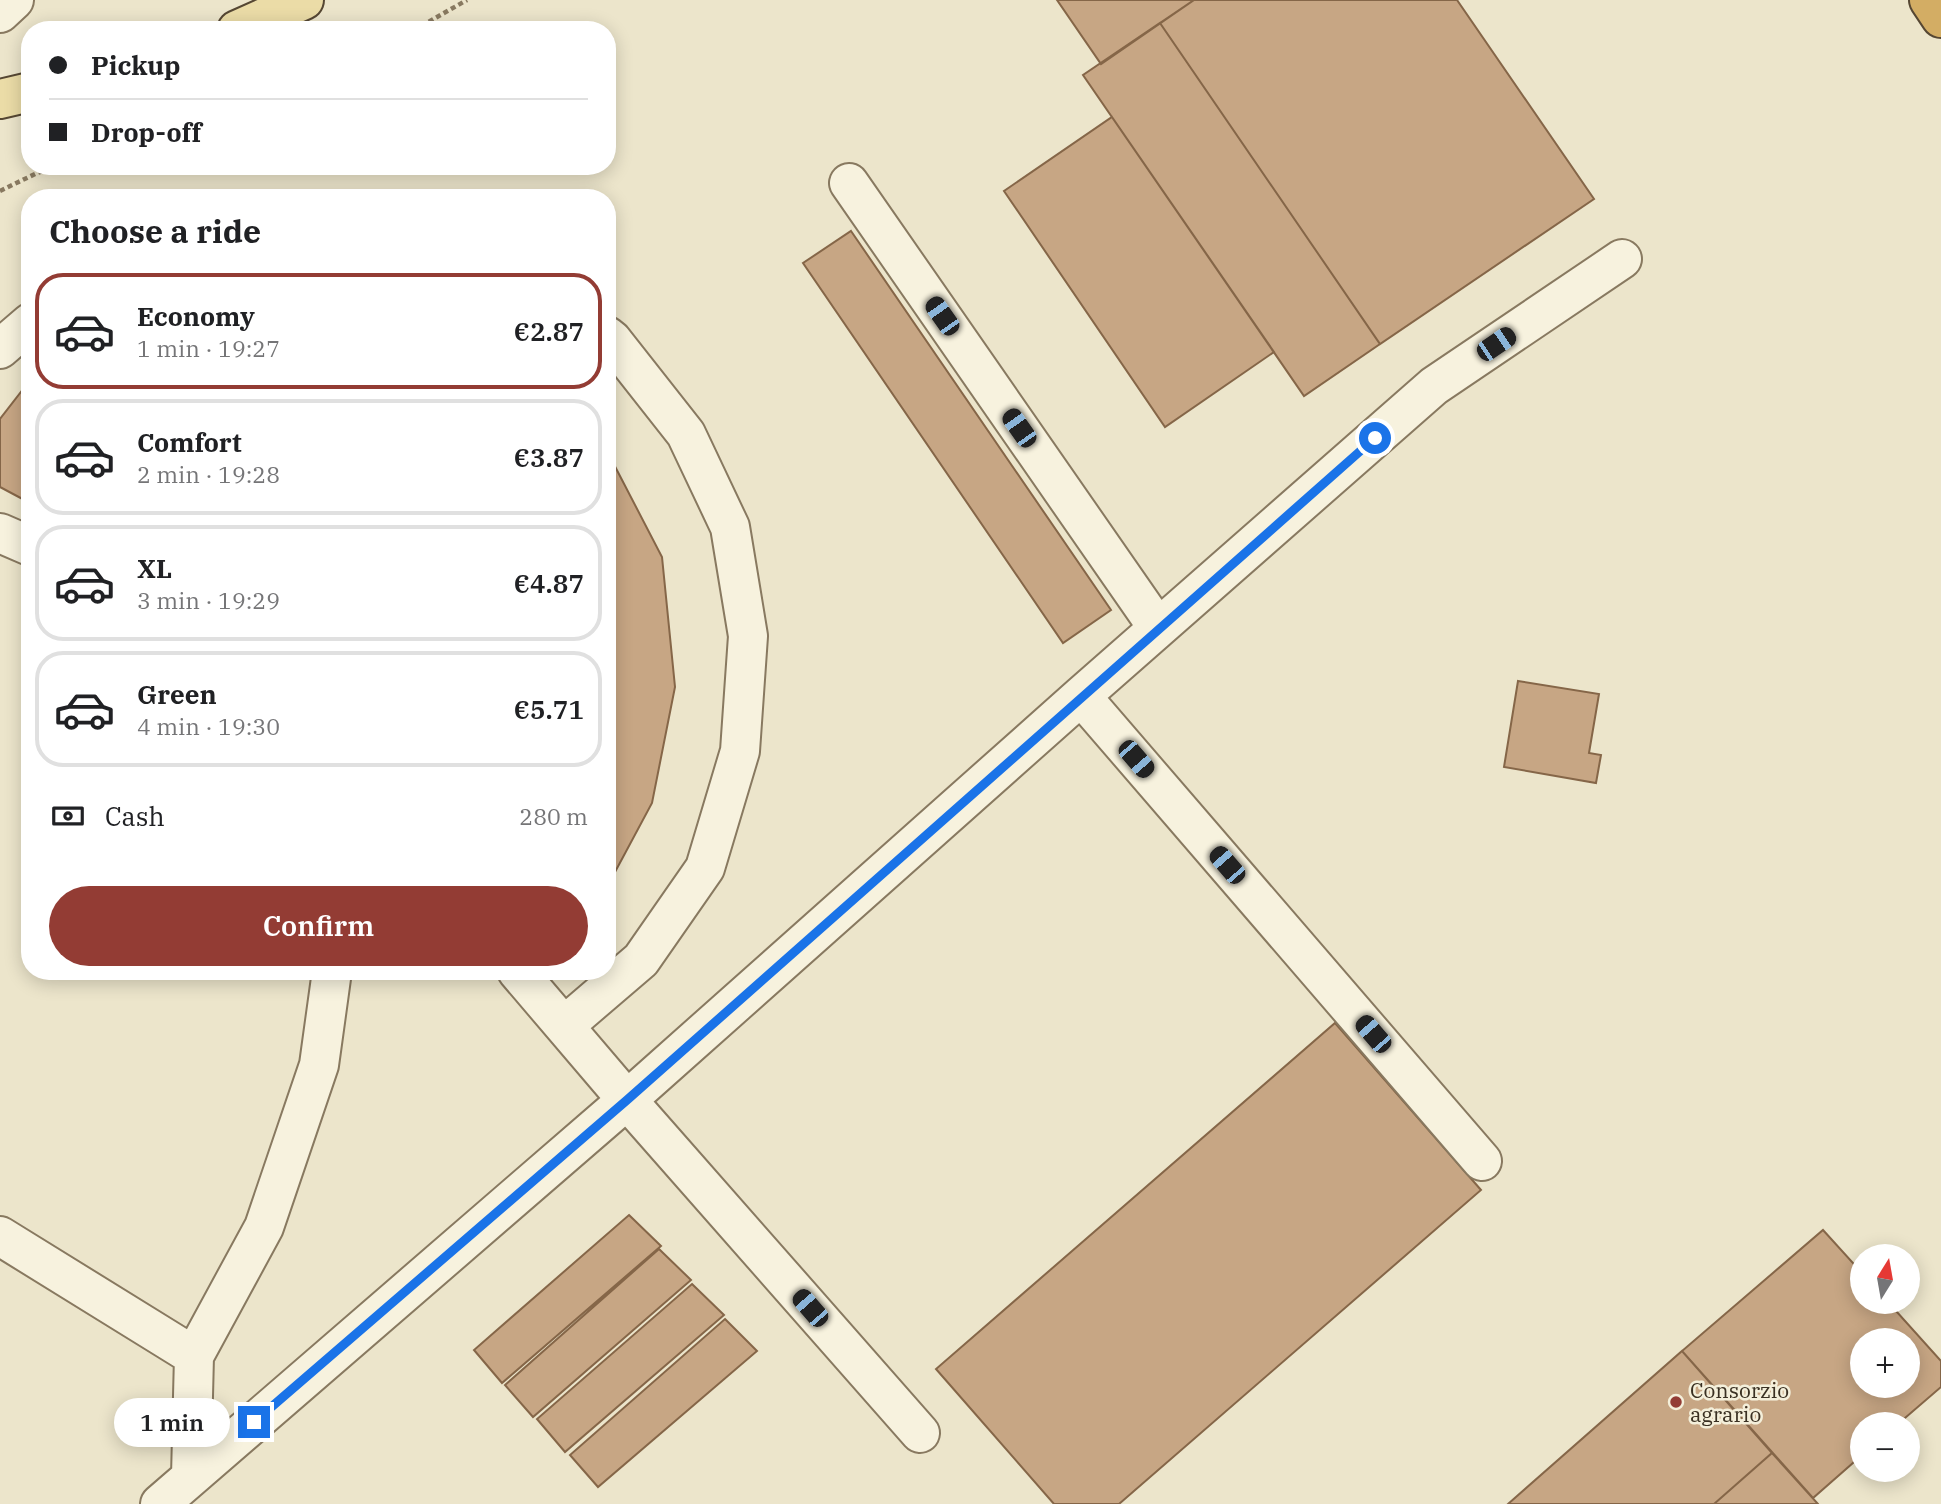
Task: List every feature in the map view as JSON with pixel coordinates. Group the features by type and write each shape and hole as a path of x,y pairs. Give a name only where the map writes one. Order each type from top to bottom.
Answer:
{"highway":[{"path":"1929,0 1941,18"}],"main road":[{"path":"257,21 304,0"},
{"path":"0,99 21,94"}],"street":[{"path":"0,13 14,0"},
{"path":"849,183 1158,628"},
{"path":"160,1504 627,1100 1434,386 1622,259"},
{"path":"0,349 21,331"},
{"path":"564,1026 641,960 705,868 740,751 748,636 730,527 686,434 616,345"},
{"path":"0,533 21,542"},
{"path":"1081,696 1482,1161"},
{"path":"191,1476 194,1356 264,1227 319,1065 331,980"},
{"path":"525,980 920,1433"},
{"path":"0,1236 194,1356"}],"path":[{"path":"430,21 467,0"},
{"path":"0,191 33,175"}],"building":[{"path":"1057,0 1194,0 1101,64"},
{"path":"1194,0 1457,0 1594,199 1380,344 1160,23"},
{"path":"1160,23 1380,344 1304,396 1083,75"},
{"path":"1112,117 1274,352 1165,427 1004,191"},
{"path":"851,231 1111,610 1063,643 803,263"},
{"path":"21,392 21,498 0,487 0,419"},
{"path":"616,468 662,557 675,687 652,803 616,870"},
{"path":"1518,681 1599,694 1589,753 1601,755 1596,783 1504,767"},
{"path":"1335,1023 1481,1190 1119,1504 1054,1504 936,1369"},
{"path":"629,1215 661,1246 502,1383 474,1350"},
{"path":"1823,1230 1850,1260 1850,1314 1899,1314 1911,1328 1850,1328 1850,1398 1920,1398 1920,1338 1941,1361 1941,1387 1912,1412 1850,1412 1850,1466 1813,1498 1682,1351"},
{"path":"659,1249 691,1280 533,1417 505,1385"},
{"path":"692,1284 724,1315 565,1452 537,1419"},
{"path":"725,1319 757,1351 598,1487 570,1455"},
{"name":"Consorzio agrario","path":"1682,1351 1772,1453 1714,1504 1508,1504"},
{"path":"1772,1453 1818,1504 1714,1504"}],"place":[{"name":"Consorzio agrario","path":"1676,1402"}],"route":[{"path":"254,1422 627,1100 1375,438"}]}
